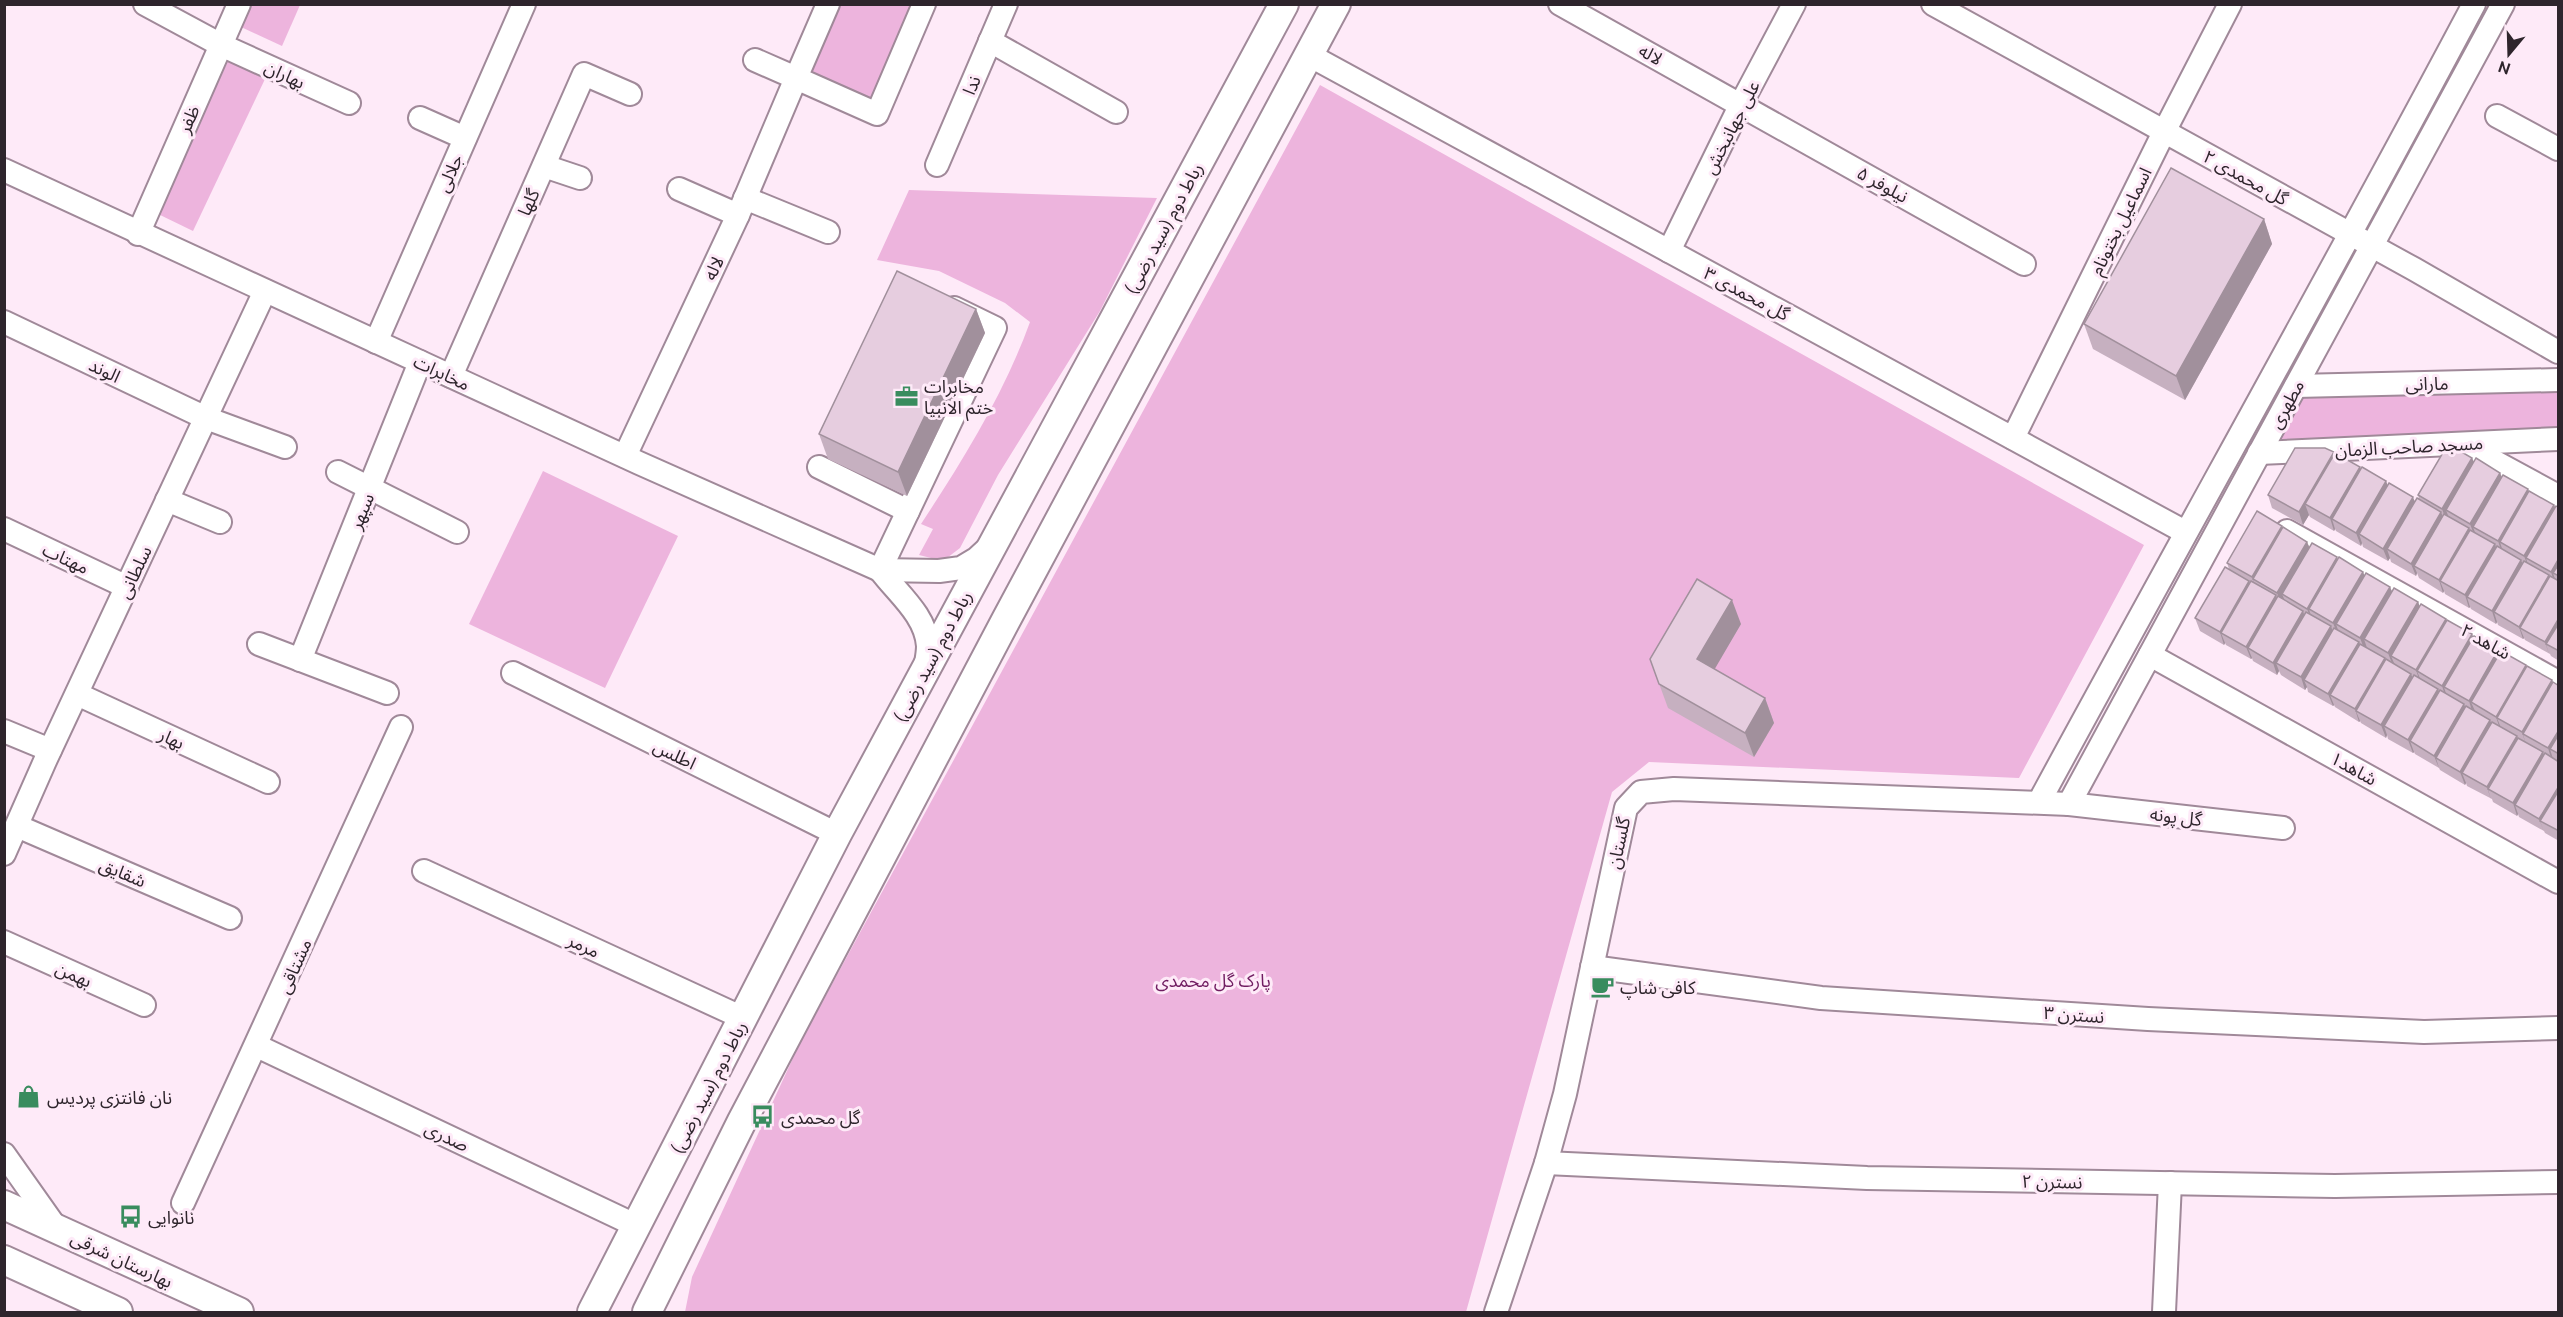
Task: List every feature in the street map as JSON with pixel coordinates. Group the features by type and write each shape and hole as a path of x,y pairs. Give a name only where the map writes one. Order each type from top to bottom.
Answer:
{"main road":[{"name":"رباط دوم (سید رضی)","path":"592,1312 837,834 1284,4"},
{"path":"646,1312 708,1186 1006,620 1336,4"},
{"path":"668,1167 679,1181 693,1188 708,1186"},
{"name":"بهارستان شرقی","path":"4,1205 239,1312"},
{"path":"4,1260 118,1312"}],"street":[{"path":"145,4 221,45"},
{"name":"ظفر","path":"138,234 239,4"},
{"name":"لاله","path":"625,456 741,207 828,4"},
{"path":"755,60 877,114 924,4"},
{"name":"ندا","path":"937,165 1006,4"},
{"name":"لاله","path":"1560,4 1742,104"},
{"name":"علی جهانبخش","path":"1669,251 1794,4"},
{"name":"گل محمدی ۲","path":"1933,4 2559,352"},
{"name":"اسماعیل بختونام","path":"2013,438 2230,4"},
{"name":"مطهری","path":"2038,802 2185,532 2352,235 2474,4"},
{"name":"مطهری","path":"2069,804 2503,4"},
{"name":"جلالی","path":"376,342 522,5"},
{"path":"990,41 1116,112"},
{"name":"بهاران","path":"221,45 349,103"},
{"name":"گل محمدی ۳","path":"1309,55 2185,532"},
{"name":"گلها","path":"451,376 584,74 630,94"},
{"name":"نیلوفر ۵","path":"1742,104 2024,264"},
{"path":"2497,116 2559,149"},
{"path":"420,118 465,138"},
{"path":"544,166 580,178"},
{"name":"مخابرات","path":"4,170 138,234 880,570"},
{"path":"680,189 828,232"},
{"name":"سلطانی","path":"4,854 50,750 265,291"},
{"path":"880,570 995,328 934,299"},
{"name":"الوند","path":"4,322 206,418 285,447"},
{"name":"سپهر","path":"300,660 420,362"},
{"name":"مارانی","path":"2296,386 2559,380"},
{"name":"مسجد صاحب الزمان","path":"2259,453 2559,439"},
{"path":"2461,443 2559,496"},
{"path":"819,467 908,511"},
{"path":"338,472 369,490 457,532"},
{"path":"167,500 220,522"},
{"name":"مهتاب","path":"4,529 127,587"},
{"name":"شاهد ۲","path":"2287,531 2559,681"},
{"path":"880,570 939,572 961,568 976,559 994,541"},
{"path":"880,570 907,601 923,626 928,646 925,670"},
{"path":"259,644 387,693"},
{"name":"شاهد۱","path":"2150,655 2559,882"},
{"name":"اطلس","path":"513,673 837,834"},
{"name":"بهار","path":"77,694 268,782"},
{"name":"مشتاقی","path":"183,1203 257,1046 401,727"},
{"path":"4,730 50,750"},
{"name":"گلستان","path":"1496,1312 1546,1163 1565,1094 1626,808 1641,792 1674,789 2069,804"},
{"name":"گل پونه","path":"2069,804 2283,828"},
{"name":"شقایق","path":"16,826 230,918"},
{"name":"مرمر","path":"424,871 743,1018"},
{"name":"بهمن","path":"4,942 144,1005"},
{"name":"نسترن ۳","path":"1592,967 1821,998 2148,1019 2424,1032 2559,1028"},
{"name":"صدری","path":"257,1046 638,1226"},
{"path":"4,1154 57,1229"},
{"name":"نسترن ۲","path":"1546,1163 1868,1178 2335,1186 2559,1182"},
{"path":"2164,1312 2170,1183"}],"green space":[{"path":"251,5 300,5 282,46 241,27"},
{"path":"838,5 915,5 873,99 809,71"},
{"path":"228,61 265,79 193,231 156,213"},
{"name":"پارک گل محمدی","path":"1320,85 2144,545 2019,778 1649,762 1612,792 1466,1312 685,1312 692,1277 799,1045"},
{"path":"909,190 1157,198 1100,311 998,475 960,548 943,561 919,555 933,529 921,524 982,426 1020,349 1030,322 1005,303 939,271 877,260"},
{"path":"2558,386 2558,435 2273,446 2300,390"},
{"path":"543,471 678,536 605,688 469,624"}],"building":[{"path":"2171,168 2264,219 2176,376 2084,324"},
{"name":"مخابرات ختم الانبیا","path":"897,271 976,309 898,472 819,434"},
{"path":"2448,444 2472,458 2442,509 2418,495"},
{"path":"2295,448 2325,448 2334,452 2299,512 2268,495"},
{"path":"2335,453 2360,467 2330,518 2305,504"},
{"path":"2476,458 2500,473 2470,524 2446,510"},
{"path":"2362,467 2386,481 2356,533 2332,519"},
{"path":"2503,475 2528,489 2498,541 2473,527"},
{"path":"2389,483 2413,497 2383,549 2359,534"},
{"path":"2529,491 2554,505 2524,556 2500,542"},
{"path":"2417,498 2441,512 2411,564 2387,549"},
{"path":"2556,506 2559,508 2559,558 2551,572 2526,558"},
{"path":"2257,511 2282,526 2252,577 2227,563"},
{"path":"2444,514 2469,528 2439,580 2414,566"},
{"path":"2283,527 2307,542 2277,593 2253,579"},
{"path":"2470,530 2495,544 2465,595 2440,581"},
{"path":"2312,543 2337,557 2307,609 2282,594"},
{"path":"2497,546 2521,560 2492,611 2467,597"},
{"path":"2339,557 2363,572 2333,623 2309,609"},
{"path":"2524,561 2549,575 2519,627 2494,612"},
{"path":"2559,564 2559,576 2553,573"},
{"path":"2225,567 2249,581 2220,632 2195,618"},
{"path":"2366,573 2390,587 2360,638 2336,624"},
{"path":"2550,576 2559,581 2559,618 2545,642 2520,628"},
{"path":"1697,579 1732,600 1697,659 1765,698 1745,733 1659,684 1650,659"},
{"path":"2251,581 2276,595 2246,647 2221,633"},
{"path":"2394,588 2418,602 2388,653 2364,639"},
{"path":"2278,596 2303,611 2273,663 2248,648"},
{"path":"2421,604 2446,619 2416,670 2391,656"},
{"path":"2306,612 2331,626 2301,677 2276,663"},
{"path":"2447,620 2472,634 2442,686 2417,671"},
{"path":"2559,623 2559,651 2546,644"},
{"path":"2334,628 2359,642 2328,694 2304,680"},
{"path":"2474,636 2498,650 2469,701 2444,687"},
{"path":"2360,644 2385,658 2355,709 2330,695"},
{"path":"2501,651 2526,665 2496,717 2471,702"},
{"path":"2386,659 2411,674 2381,725 2356,711"},
{"path":"2527,666 2552,680 2522,732 2497,718"},
{"path":"2414,675 2438,689 2408,740 2384,726"},
{"path":"2553,682 2559,686 2559,730 2548,748 2523,734"},
{"path":"2440,690 2464,704 2434,756 2410,741"},
{"path":"2466,706 2490,720 2460,772 2436,758"},
{"path":"2492,722 2517,736 2487,787 2462,773"},
{"path":"2559,734 2559,754 2550,749"},
{"path":"2518,738 2543,752 2513,803 2488,789"},
{"path":"2545,753 2559,762 2559,786 2539,819 2515,805"},
{"path":"2559,790 2559,831 2540,821"}],"place":[{"name":"مخابرات ختم الانبیا","path":"906,396"},
{"name":"کافی شاپ","path":"1602,987"},
{"name":"نان فانتزی پردیس","path":"29,1097"},
{"name":"گل محمدی","path":"763,1117"},
{"name":"نانوایی","path":"130,1217"}]}
